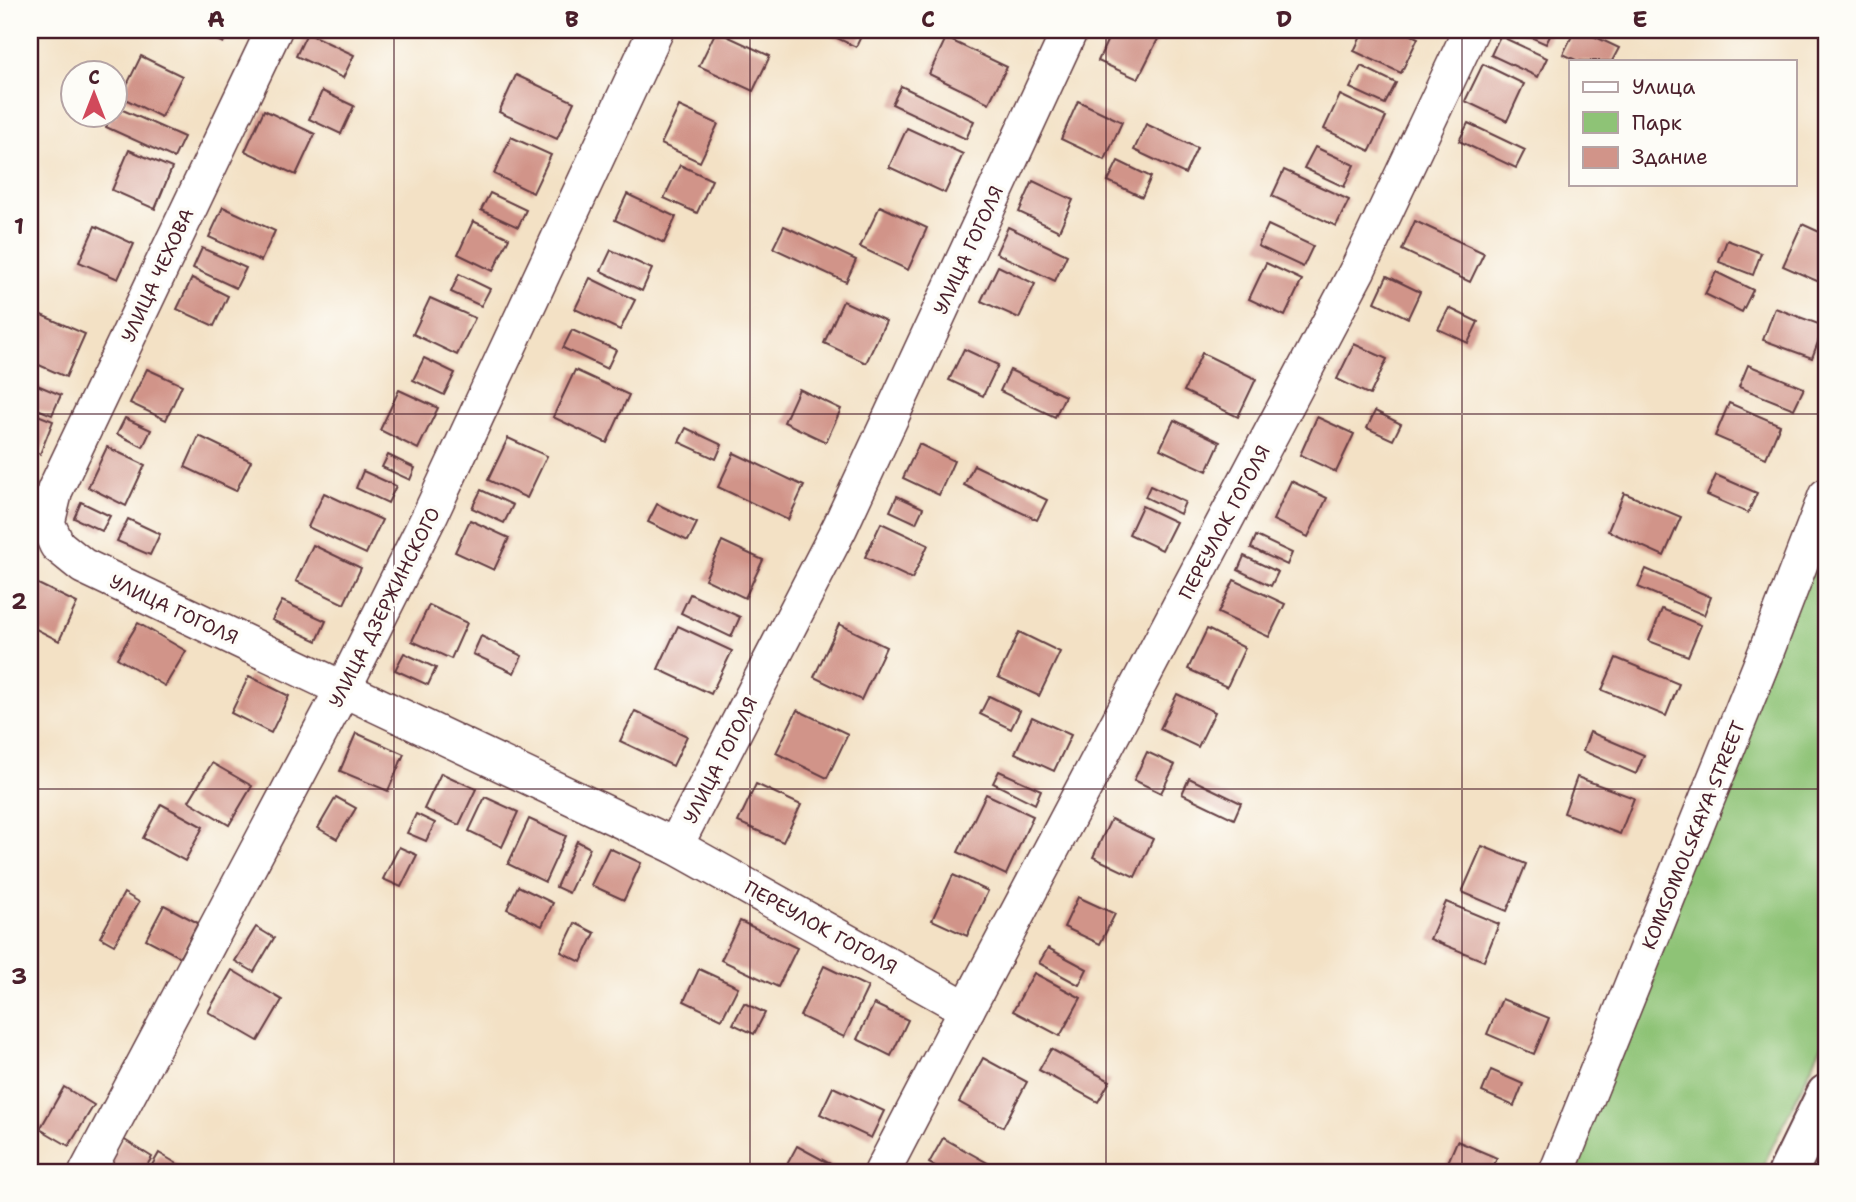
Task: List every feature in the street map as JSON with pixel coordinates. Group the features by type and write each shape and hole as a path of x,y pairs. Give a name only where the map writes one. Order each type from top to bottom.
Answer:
{"street":[{"name":"УЛИЦА ЧЕХОВА","path":"47,523 55,489 274,30"},
{"name":"УЛИЦА ДЗЕРЖИНСКОГО","path":"87,1172 344,687 430,515 656,30"},
{"name":"УЛИЦА ГОГОЛЯ","path":"47,523 57,545 83,566 344,687 675,846 840,527 1070,30"},
{"name":"ПЕРЕУЛОК ГОГОЛЯ","path":"882,1172 1358,269 1471,30"},
{"name":"KOMSOMOLSKAYA STREET","path":"1557,1172 1826,496"},
{"name":"ПЕРЕУЛОК ГОГОЛЯ","path":"675,846 967,1009"},
{"path":"1788,1172 1826,1094"}],"green space":[{"path":"1826,513 1826,1037 1760,1172 1565,1172"}],"building":[{"path":"197,30 230,30 223,43"},
{"path":"820,30 864,30 856,47"},
{"path":"1112,30 1144,30 1159,37 1138,79 1098,61"},
{"path":"1364,30 1401,30 1418,38 1401,73 1354,51"},
{"path":"1515,30 1553,30 1546,44"},
{"path":"1575,30 1581,30 1619,48 1613,60 1576,60 1563,54"},
{"path":"716,31 770,56 753,91 699,66"},
{"path":"307,33 354,55 343,78 296,56"},
{"path":"1500,36 1547,58 1538,77 1491,55"},
{"path":"946,38 1007,67 989,103 929,74"},
{"path":"141,56 182,76 161,117 130,102 130,79"},
{"path":"1483,64 1524,84 1507,121 1465,101"},
{"path":"1361,66 1396,83 1385,104 1350,88"},
{"path":"516,75 574,102 557,139 499,112"},
{"path":"901,86 974,121 966,139 892,104"},
{"path":"322,91 354,106 341,134 309,119"},
{"path":"1340,95 1386,117 1370,151 1324,129"},
{"path":"1078,101 1122,122 1105,160 1061,139"},
{"path":"679,106 718,124 700,162 661,144"},
{"path":"264,110 315,134 296,175 245,151"},
{"path":"130,113 184,137 174,158 113,130 130,130"},
{"path":"1468,123 1525,150 1516,168 1459,141"},
{"path":"1146,124 1197,148 1185,174 1134,150"},
{"path":"907,128 963,154 945,193 889,167"},
{"path":"511,137 551,155 533,193 494,174"},
{"path":"1315,147 1354,165 1344,187 1304,168"},
{"path":"129,150 172,168 155,209 112,190"},
{"path":"1118,161 1151,177 1142,197 1108,181"},
{"path":"680,165 712,180 697,213 664,198"},
{"path":"1284,170 1349,200 1336,226 1272,196"},
{"path":"1033,181 1073,200 1059,231 1019,212"},
{"path":"490,193 526,210 518,227 481,210"},
{"path":"627,194 676,217 664,243 615,220"},
{"path":"880,206 927,228 908,270 860,247"},
{"path":"223,207 275,231 261,261 209,237"},
{"path":"473,221 509,238 493,271 458,254"},
{"path":"1415,221 1484,253 1470,282 1402,250"},
{"path":"1802,224 1826,235 1826,285 1783,266"},
{"path":"1268,225 1313,246 1303,267 1258,246"},
{"path":"95,226 134,244 118,279 79,262"},
{"path":"784,226 856,260 846,282 773,248"},
{"path":"1008,227 1067,255 1055,281 996,253"},
{"path":"1727,240 1761,253 1753,275 1719,262"},
{"path":"202,248 246,268 236,288 193,268"},
{"path":"611,250 652,269 642,291 601,271"},
{"path":"1266,263 1302,280 1285,316 1249,299"},
{"path":"998,266 1035,284 1019,318 981,301"},
{"path":"1716,272 1753,290 1742,312 1705,294"},
{"path":"459,274 490,289 481,306 451,292"},
{"path":"1387,276 1420,292 1408,318 1375,302"},
{"path":"192,278 228,296 214,326 177,309"},
{"path":"590,278 635,300 620,330 575,309"},
{"path":"430,298 475,318 457,355 413,334"},
{"path":"843,301 886,321 866,363 824,343"},
{"path":"1449,308 1478,322 1468,343 1438,329"},
{"path":"1775,308 1824,326 1812,358 1763,340"},
{"path":"39,314 85,334 66,377 30,361 30,335"},
{"path":"572,330 616,350 607,369 563,348"},
{"path":"1354,344 1387,359 1370,395 1337,379"},
{"path":"964,349 998,365 983,396 949,380"},
{"path":"1202,353 1256,379 1238,417 1184,391"},
{"path":"424,358 455,373 444,395 413,380"},
{"path":"1748,365 1804,388 1794,409 1739,387"},
{"path":"147,369 182,385 166,420 130,403"},
{"path":"575,370 629,395 607,443 553,417"},
{"path":"1010,370 1065,396 1055,417 1000,391"},
{"path":"30,382 61,395 52,415 30,406"},
{"path":"799,389 841,409 826,442 784,422"},
{"path":"399,390 438,408 418,449 380,430"},
{"path":"1729,403 1780,425 1766,458 1715,436"},
{"path":"1375,411 1401,424 1393,440 1367,428"},
{"path":"30,412 53,421 40,454 30,450"},
{"path":"1317,417 1354,434 1336,472 1300,455"},
{"path":"125,418 151,430 143,447 117,434"},
{"path":"1174,420 1220,442 1207,471 1160,449"},
{"path":"686,428 722,445 716,459 679,442"},
{"path":"199,436 251,461 236,491 185,467"},
{"path":"508,438 547,456 527,498 488,480"},
{"path":"919,444 954,461 939,495 903,478"},
{"path":"107,447 145,465 126,506 88,487"},
{"path":"734,453 804,486 788,520 718,487"},
{"path":"388,455 415,468 410,480 382,467"},
{"path":"974,465 1047,500 1037,520 964,485"},
{"path":"363,471 396,486 388,503 356,488"},
{"path":"1716,475 1757,493 1748,513 1707,495"},
{"path":"1291,481 1327,498 1308,537 1273,520"},
{"path":"1150,486 1185,502 1180,514 1145,497"},
{"path":"481,490 513,505 504,523 472,508"},
{"path":"324,493 382,520 366,554 308,527"},
{"path":"1624,493 1681,517 1664,556 1608,531"},
{"path":"897,496 923,508 916,523 890,511"},
{"path":"81,502 110,516 102,531 74,518"},
{"path":"657,504 697,523 688,541 648,522"},
{"path":"1142,506 1176,522 1162,550 1129,534"},
{"path":"128,519 160,534 150,555 117,541"},
{"path":"470,520 509,538 494,570 455,552"},
{"path":"881,523 928,545 912,579 865,557"},
{"path":"1256,536 1292,553 1287,565 1251,548"},
{"path":"722,541 763,560 745,598 705,579"},
{"path":"313,545 361,568 344,604 296,581"},
{"path":"1244,556 1278,572 1271,586 1238,570"},
{"path":"1646,569 1711,597 1704,615 1638,587"},
{"path":"30,580 77,603 59,641 30,626"},
{"path":"1234,580 1285,604 1269,637 1218,613"},
{"path":"690,594 740,617 731,637 681,613"},
{"path":"282,601 326,621 317,641 272,620"},
{"path":"429,605 467,623 451,659 412,641"},
{"path":"1662,609 1701,625 1688,656 1649,641"},
{"path":"138,623 186,651 165,686 117,658"},
{"path":"839,624 886,647 861,700 814,677"},
{"path":"678,626 732,651 711,694 658,669"},
{"path":"1207,629 1245,648 1227,687 1188,669"},
{"path":"1019,632 1060,652 1039,696 998,677"},
{"path":"481,636 522,656 514,673 473,654"},
{"path":"404,653 436,668 428,685 395,670"},
{"path":"1616,658 1679,684 1666,716 1602,690"},
{"path":"249,676 289,696 271,733 231,713"},
{"path":"1177,694 1215,712 1198,747 1160,729"},
{"path":"989,696 1020,711 1011,729 980,714"},
{"path":"797,710 848,734 827,778 776,753"},
{"path":"635,711 687,736 673,766 620,741"},
{"path":"1032,717 1071,735 1054,771 1015,753"},
{"path":"1590,732 1644,755 1636,774 1583,751"},
{"path":"356,733 404,754 388,791 340,771"},
{"path":"1147,752 1175,765 1161,793 1134,780"},
{"path":"212,763 252,786 229,825 189,801"},
{"path":"999,771 1041,790 1035,804 993,783"},
{"path":"441,773 476,789 459,825 424,809"},
{"path":"1577,777 1634,798 1620,834 1564,813"},
{"path":"1189,778 1241,803 1234,819 1182,794"},
{"path":"756,784 801,805 783,842 738,822"},
{"path":"986,794 1033,816 1006,875 958,852"},
{"path":"336,797 356,808 337,839 318,828"},
{"path":"485,797 518,812 502,847 469,831"},
{"path":"161,804 203,827 185,861 143,838"},
{"path":"416,814 435,823 426,841 407,833"},
{"path":"529,819 566,836 545,882 508,864"},
{"path":"1111,819 1153,839 1135,877 1093,857"},
{"path":"577,841 590,848 569,893 556,887"},
{"path":"1482,846 1526,864 1507,911 1462,892"},
{"path":"399,847 417,855 401,887 383,879"},
{"path":"609,848 641,863 624,900 591,885"},
{"path":"953,875 988,891 967,936 932,920"},
{"path":"518,886 553,903 542,926 507,909"},
{"path":"124,893 139,902 114,945 100,937"},
{"path":"1078,897 1115,914 1100,944 1064,927"},
{"path":"1446,902 1499,924 1484,961 1430,939"},
{"path":"164,905 198,923 180,957 146,939"},
{"path":"740,921 797,948 778,987 721,960"},
{"path":"575,923 595,933 581,962 561,952"},
{"path":"256,927 274,938 254,972 235,961"},
{"path":"1048,948 1087,969 1079,985 1039,963"},
{"path":"824,966 868,987 844,1037 800,1016"},
{"path":"699,969 738,987 722,1019 684,1001"},
{"path":"232,970 282,1000 258,1041 208,1012"},
{"path":"1034,973 1081,998 1060,1036 1013,1011"},
{"path":"1502,999 1549,1018 1534,1054 1487,1034"},
{"path":"744,1003 765,1013 754,1034 733,1024"},
{"path":"874,1004 908,1020 891,1056 857,1039"},
{"path":"1051,1049 1110,1081 1098,1102 1039,1070"},
{"path":"983,1058 1027,1082 1003,1127 959,1102"},
{"path":"1491,1070 1523,1084 1514,1106 1482,1092"},
{"path":"64,1087 94,1105 69,1146 40,1129"},
{"path":"833,1087 884,1111 871,1138 820,1114"},
{"path":"943,1138 991,1165 987,1172 946,1172 929,1163"},
{"path":"123,1139 152,1157 143,1172 103,1172"},
{"path":"1457,1141 1497,1158 1491,1172 1458,1172 1446,1167"},
{"path":"797,1146 845,1172 783,1172"},
{"path":"159,1153 191,1172 148,1172"}]}
